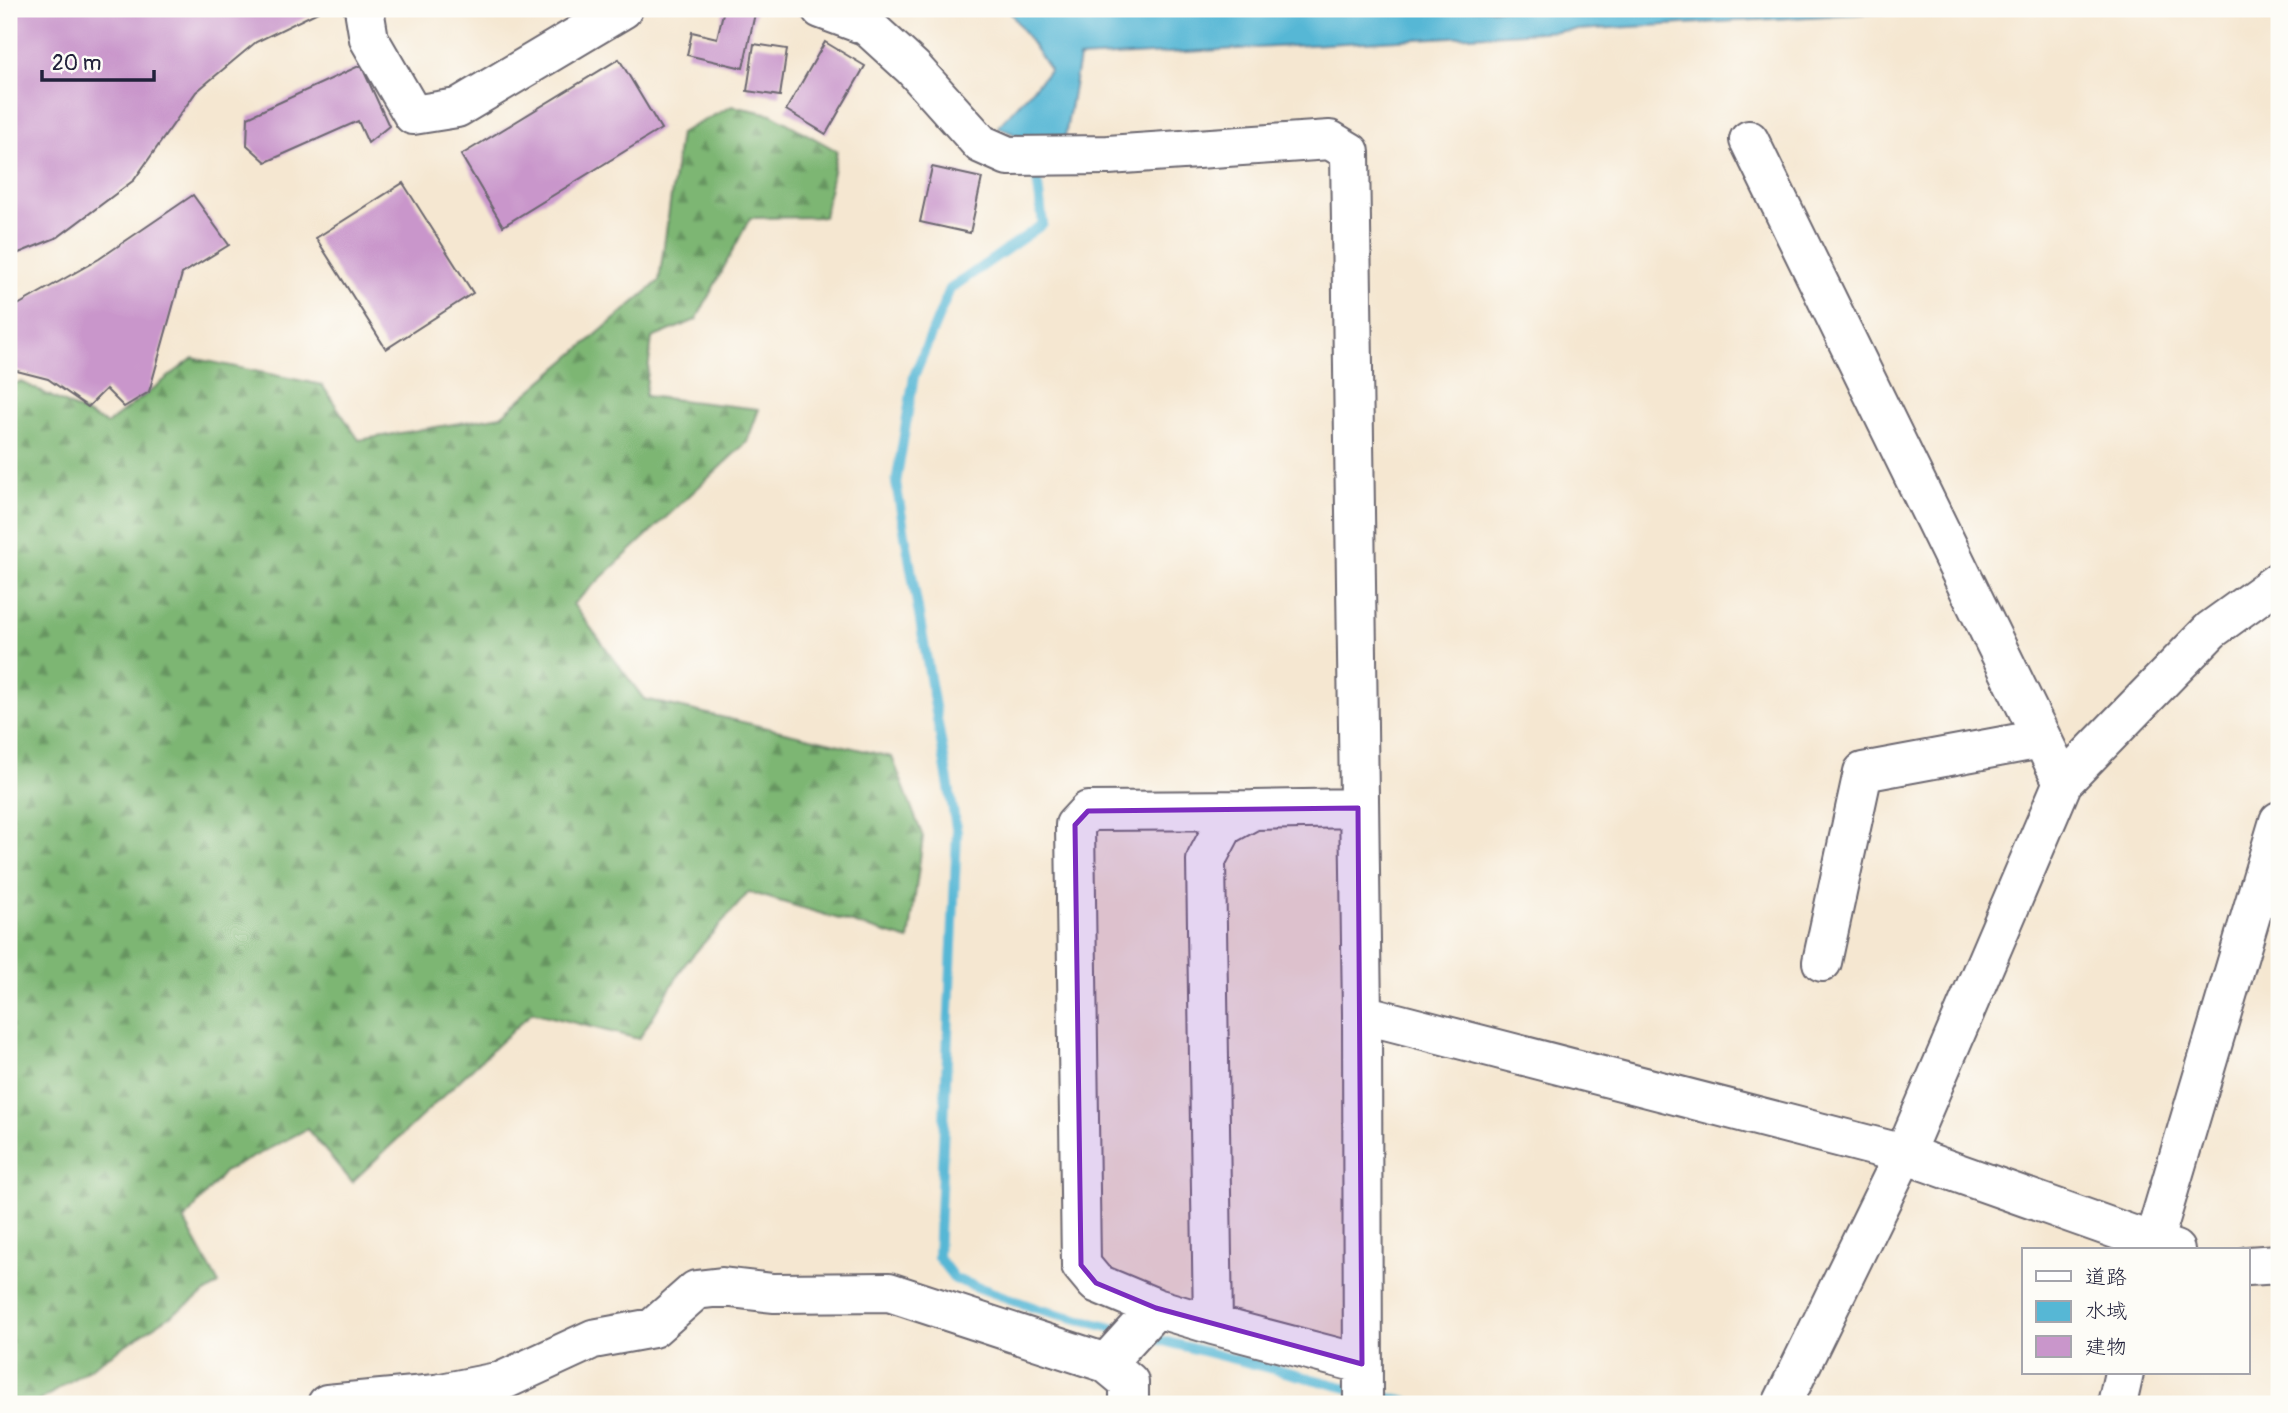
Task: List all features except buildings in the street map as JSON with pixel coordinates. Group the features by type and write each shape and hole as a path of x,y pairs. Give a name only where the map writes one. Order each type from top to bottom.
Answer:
{"street":[{"path":"364,9 369,39 413,116 457,108 623,9"},
{"path":"821,9 867,26 913,68 981,144 1008,156 1108,155 1330,140 1350,152 1362,1014 1363,1404"},
{"path":"1749,140 2063,782"},
{"path":"1783,1404 1904,1154 2063,782 2211,631 2279,580"},
{"path":"1822,962 1863,772 2041,739"},
{"path":"1358,808 1088,811 1075,825 1081,1265 1096,1283 1156,1308 1362,1364"},
{"path":"1213,1325 1206,860 1224,826 1253,810"},
{"path":"1362,1014 1904,1154 2159,1248 2279,821"},
{"path":"2250,1266 2279,1264"},
{"path":"327,1404 435,1399 502,1381 593,1339 653,1328 695,1290 722,1287 773,1293 889,1292 1107,1363 1129,1382 1129,1404"},
{"path":"1107,1363 1156,1308"},
{"path":"2117,1404 2124,1374"}],"highlighted area":[{"path":"1358,808 1362,1364 1156,1308 1096,1283 1081,1265 1075,825 1088,811"}],"green space":[{"path":"732,106 771,114 837,151 824,217 750,218 696,320 652,338 645,396 759,409 747,442 573,604 644,699 892,757 923,837 909,940 749,892 685,964 639,1039 532,1012 352,1182 307,1129 224,1172 184,1220 219,1284 35,1404 9,1404 9,384 22,382 107,424 193,358 322,385 359,440 501,416 659,281 680,133"}],"water":[{"path":"1008,9 1949,9 1079,58 1065,137 1032,142 998,127 1050,70"}],"waterway":[{"path":"1035,163 1043,224 950,289 914,376 896,483 957,833 938,1257 955,1279 1038,1309 1124,1331"},
{"path":"1140,1335 1355,1390"},
{"path":"1370,1394 1416,1404"}]}
